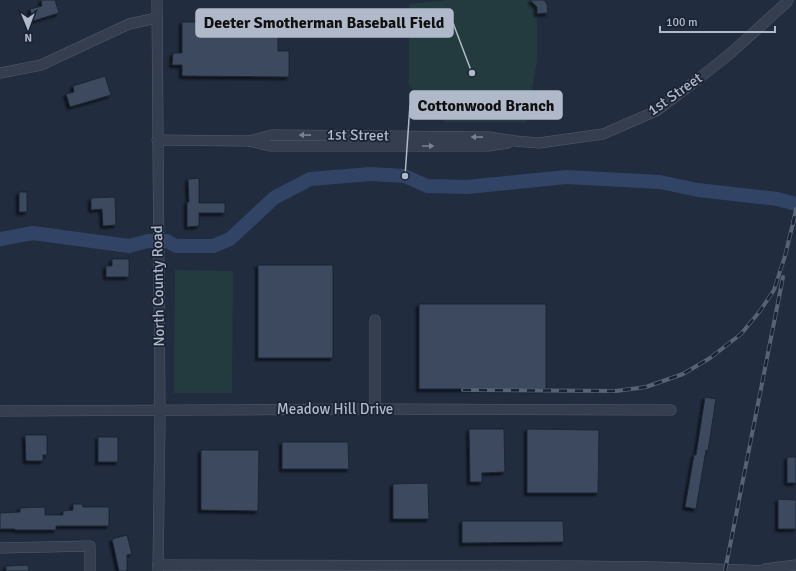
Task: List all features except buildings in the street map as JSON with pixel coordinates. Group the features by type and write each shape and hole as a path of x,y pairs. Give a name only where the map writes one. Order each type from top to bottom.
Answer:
{"street":[{"name":"North County Road","path":"157,0 160,410 158,568"},
{"name":"1st Street","path":"249,141 272,135 489,137 540,143 603,134 656,111 732,52 788,0"},
{"path":"0,73 41,65 129,24 157,18"},
{"path":"372,136 372,146"},
{"name":"1st Street","path":"157,140 249,141 270,146 488,146 516,141"},
{"path":"375,320 375,409"},
{"name":"Meadow Hill Drive","path":"0,411 375,409 671,410"},
{"path":"0,548 90,546 90,571"},
{"path":"158,568 617,566 772,571"},
{"path":"759,570 796,566"}],"green space":[{"path":"448,0 530,0 537,7 537,60 527,122 445,122 409,86 409,4"},
{"path":"175,270 233,271 232,393 174,393"}],"waterway":[{"path":"0,239 33,233 129,246 148,241 167,241 176,246 213,246 230,239 274,198 310,179 370,174 405,176 427,186 467,187 566,177 660,182 698,190 777,199 796,204"}],"railway":[{"path":"793,224 796,209"},
{"path":"463,390 616,391 646,387 683,374 710,358 741,334 760,311 774,290 785,256 794,219"},
{"path":"725,571 783,277"}],"place":[{"name":"Deeter Smotherman Baseball Field","path":"472,73"},
{"name":"Cottonwood Branch","path":"405,176"}]}
